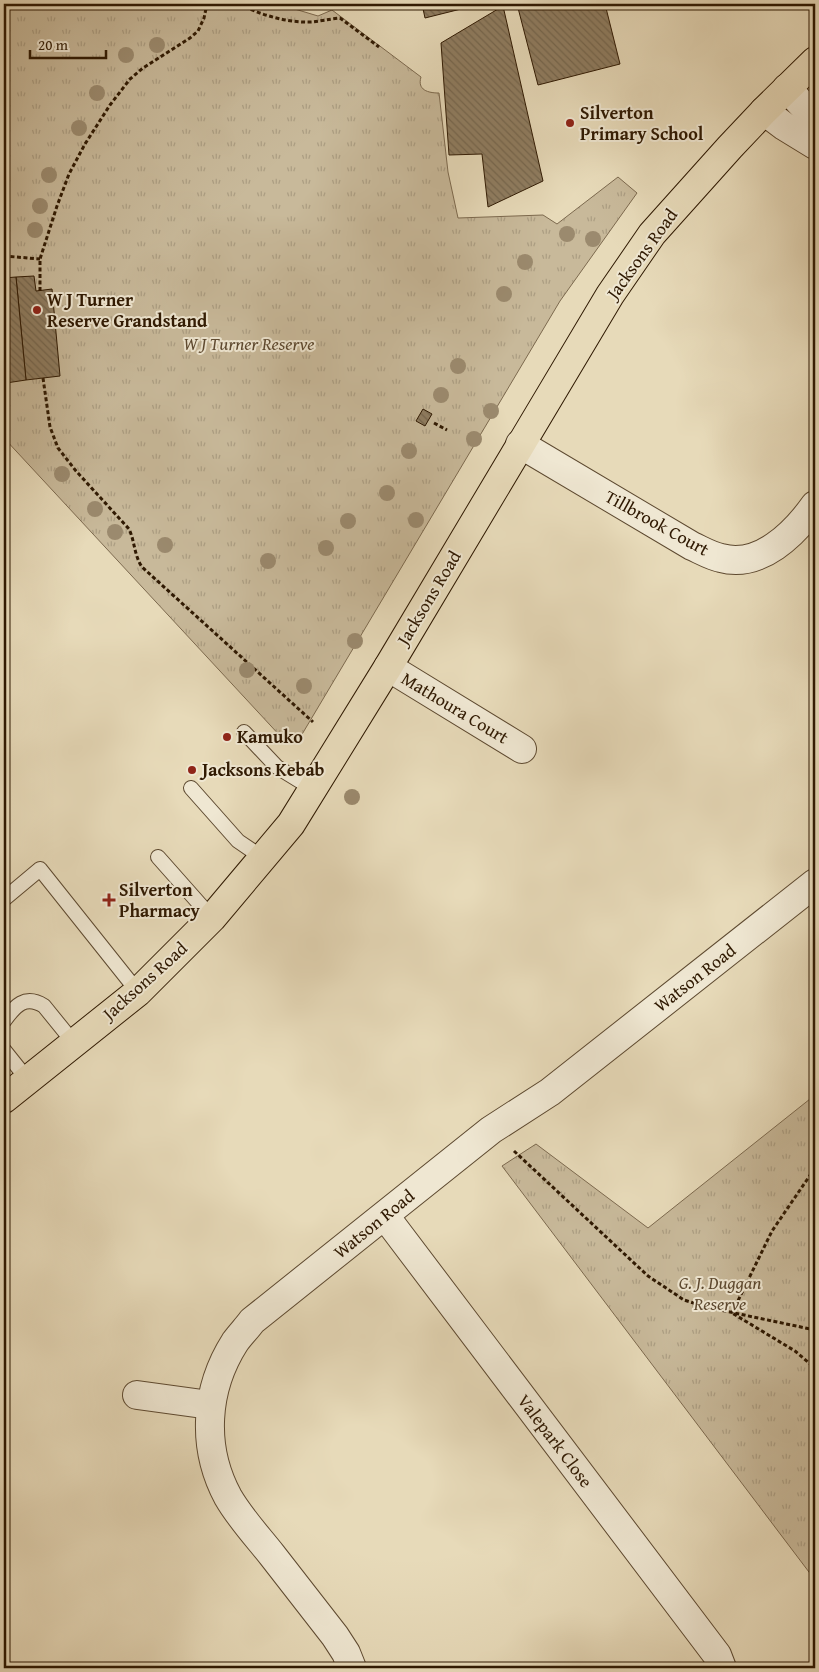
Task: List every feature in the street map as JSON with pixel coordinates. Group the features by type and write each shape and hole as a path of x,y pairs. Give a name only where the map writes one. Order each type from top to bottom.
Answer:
{"main road":[{"name":"Jacksons Road","path":"4,1099 138,992 212,918 291,824 388,667 610,295 652,234 764,111 815,61"}],"street":[{"path":"786,88 815,119"},
{"path":"764,111 815,144"},
{"name":"Tillbrook Court","path":"520,444 692,546 722,559 737,560 775,547 794,530 815,505"},
{"name":"Mathoura Court","path":"388,667 522,749"},
{"name":"Watson Road","path":"352,1668 346,1653 335,1636 229,1499 222,1485 214,1460 210,1437 210,1405 215,1384 236,1341 252,1321 491,1130 550,1092 815,883"},
{"name":"Valepark Close","path":"385,1216 717,1655 722,1668"},
{"path":"137,1395 210,1405"}],"lane":[{"path":"244,732 277,767 313,789"},
{"path":"191,788 238,841 263,858"},
{"path":"158,857 212,918"},
{"path":"4,899 40,869 138,992"},
{"path":"4,1022 10,1012 23,1002 30,1000 37,1002 44,1006 74,1043"},
{"path":"4,1050 28,1080"}],"path":[{"path":"40,290 40,259 56,206 69,174 110,105 130,79 198,31 204,18 207,4"},
{"path":"239,4 253,11 282,19 311,22 340,18 379,47"},
{"path":"4,256 40,259"},
{"path":"43,378 50,427 58,448 76,471 129,529 136,559 142,567 313,722"},
{"path":"434,422 447,430"},
{"path":"514,1151 648,1276 684,1300 732,1313 815,1330"},
{"path":"732,1313 772,1231 815,1168"},
{"path":"732,1313 794,1351 815,1368"}],"green space":[{"name":"W J Turner Reserve","path":"4,4 278,4 318,16 332,10 421,77 420,81 424,90 439,93 448,172 458,218 543,215 557,224 618,177 637,193 560,301 301,736 283,739 4,438"},
{"name":"G. J. Duggan Reserve","path":"815,1095 815,1580 502,1166 536,1144 648,1228"}],"building":[{"path":"422,4 481,4 425,18"},
{"path":"517,4 605,4 620,64 538,85"},
{"path":"503,6 543,181 488,207 482,154 449,155 441,43"},
{"name":"W J Turner Reserve Grandstand","path":"34,276 36,291 52,289 60,376 26,380 16,277"},
{"path":"16,277 26,380 6,383 4,368 4,278"},
{"path":"423,409 432,414 425,426 416,421"}],"place":[{"name":"Silverton Primary School","path":"570,123"},
{"name":"W J Turner Reserve Grandstand","path":"37,310"},
{"name":"Kamuko","path":"227,737"},
{"name":"Jacksons Kebab","path":"192,770"},
{"name":"Silverton Pharmacy","path":"109,900"}]}
